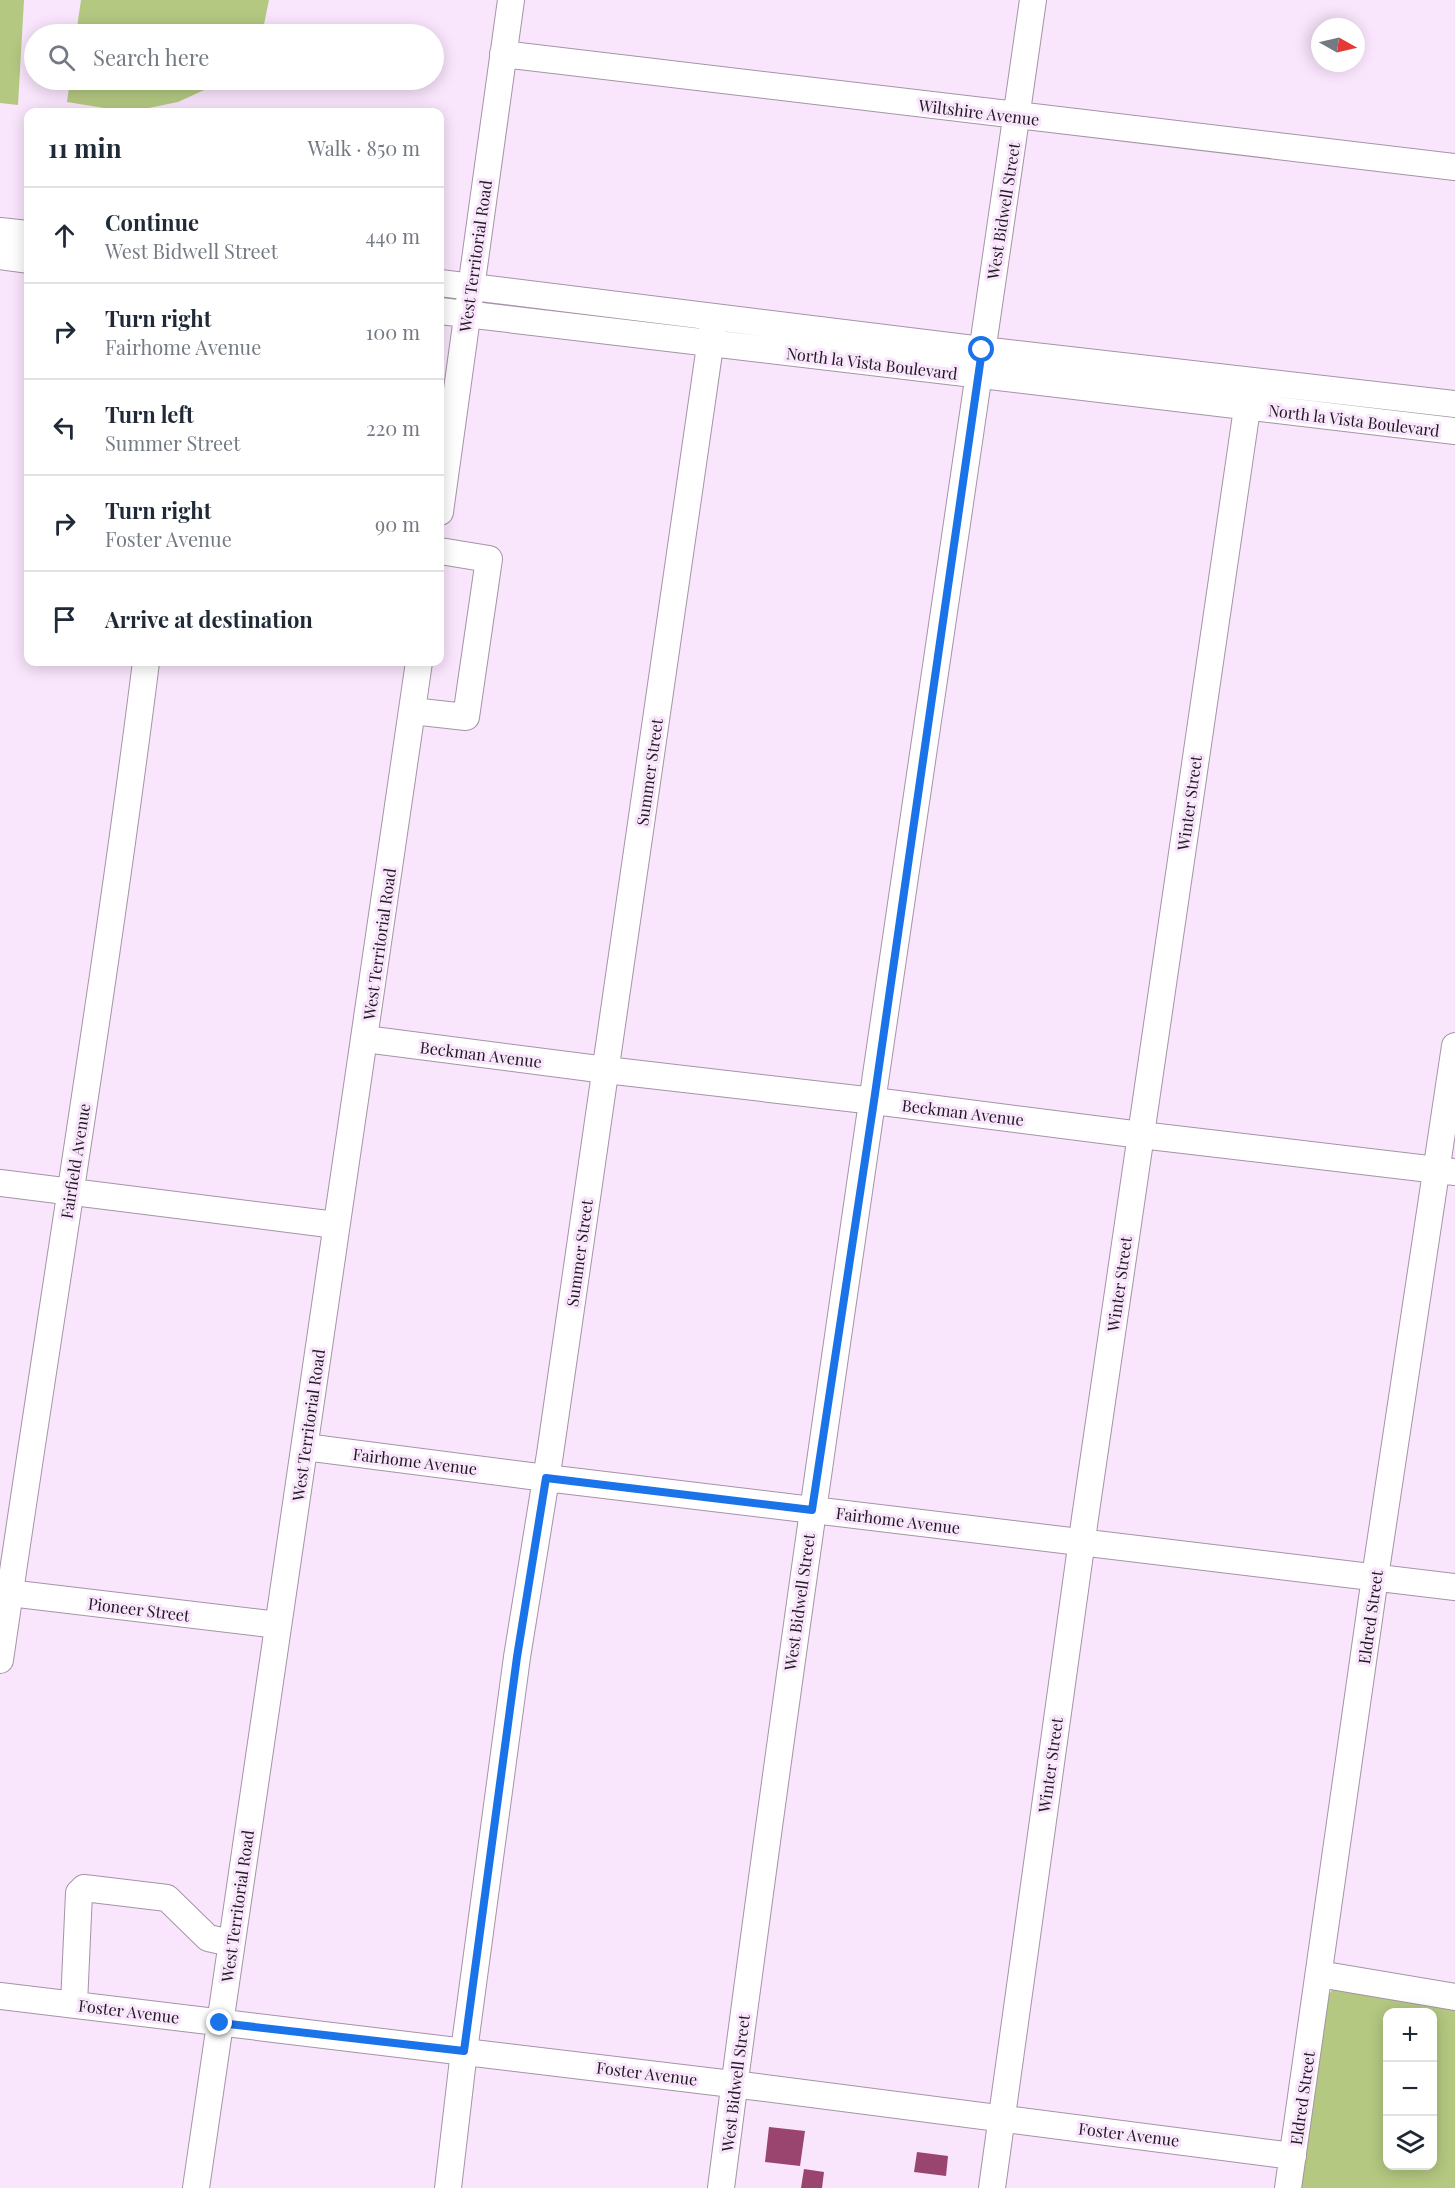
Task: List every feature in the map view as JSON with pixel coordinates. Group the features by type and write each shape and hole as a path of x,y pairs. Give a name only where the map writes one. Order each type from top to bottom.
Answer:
{"street":[{"name":"West Territorial Road","path":"444,484 511,0"},
{"name":"West Bidwell Street","path":"721,2188 812,1510 874,1101 1033,0"},
{"name":"Wiltshire Avenue","path":"503,54 1455,168"},
{"path":"0,231 24,234"},
{"path":"0,256 24,259"},
{"name":"North la Vista Boulevard","path":"444,284 982,350 1455,404"},
{"name":"North la Vista Boulevard","path":"444,311 1455,431"},
{"name":"Summer Street","path":"448,2188 517,1657 546,1478 714,318"},
{"name":"Winter Street","path":"992,2188 1081,1542 1251,381"},
{"path":"412,711 466,717 489,559 444,553"},
{"name":"Fairfield Avenue","path":"0,1660 5,1592 70,1191 145,666"},
{"name":"West Territorial Road","path":"196,2188 418,666"},
{"name":"Beckman Avenue","path":"365,1039 1446,1171"},
{"name":"Eldred Street","path":"1288,2188 1376,1577 1446,1171 1455,1046"},
{"path":"0,1183 336,1225"},
{"name":"Fairhome Avenue","path":"305,1447 1455,1587"},
{"name":"Pioneer Street","path":"5,1592 278,1625"},
{"path":"74,2004 79,1893 84,1888 167,1898 208,1938 231,1943"},
{"path":"1319,1974 1455,1997"},
{"name":"Foster Avenue","path":"0,1996 734,2084 1293,2156"}],"green space":[{"path":"0,0 24,0 18,105 0,103"},
{"path":"81,0 269,0 264,24 77,24"},
{"path":"69,90 204,90 178,102 149,108 104,108 67,102"},
{"path":"1333,1989 1455,2009 1455,2188 1300,2188 1329,1994"}],"building":[{"path":"769,2127 805,2131 800,2166 765,2162"},
{"path":"917,2152 948,2156 946,2176 914,2172"},
{"path":"804,2169 824,2172 822,2188 801,2188"}],"route":[{"path":"220,2023 464,2051 517,1657 546,1478 812,1510 874,1101 982,350"}]}
